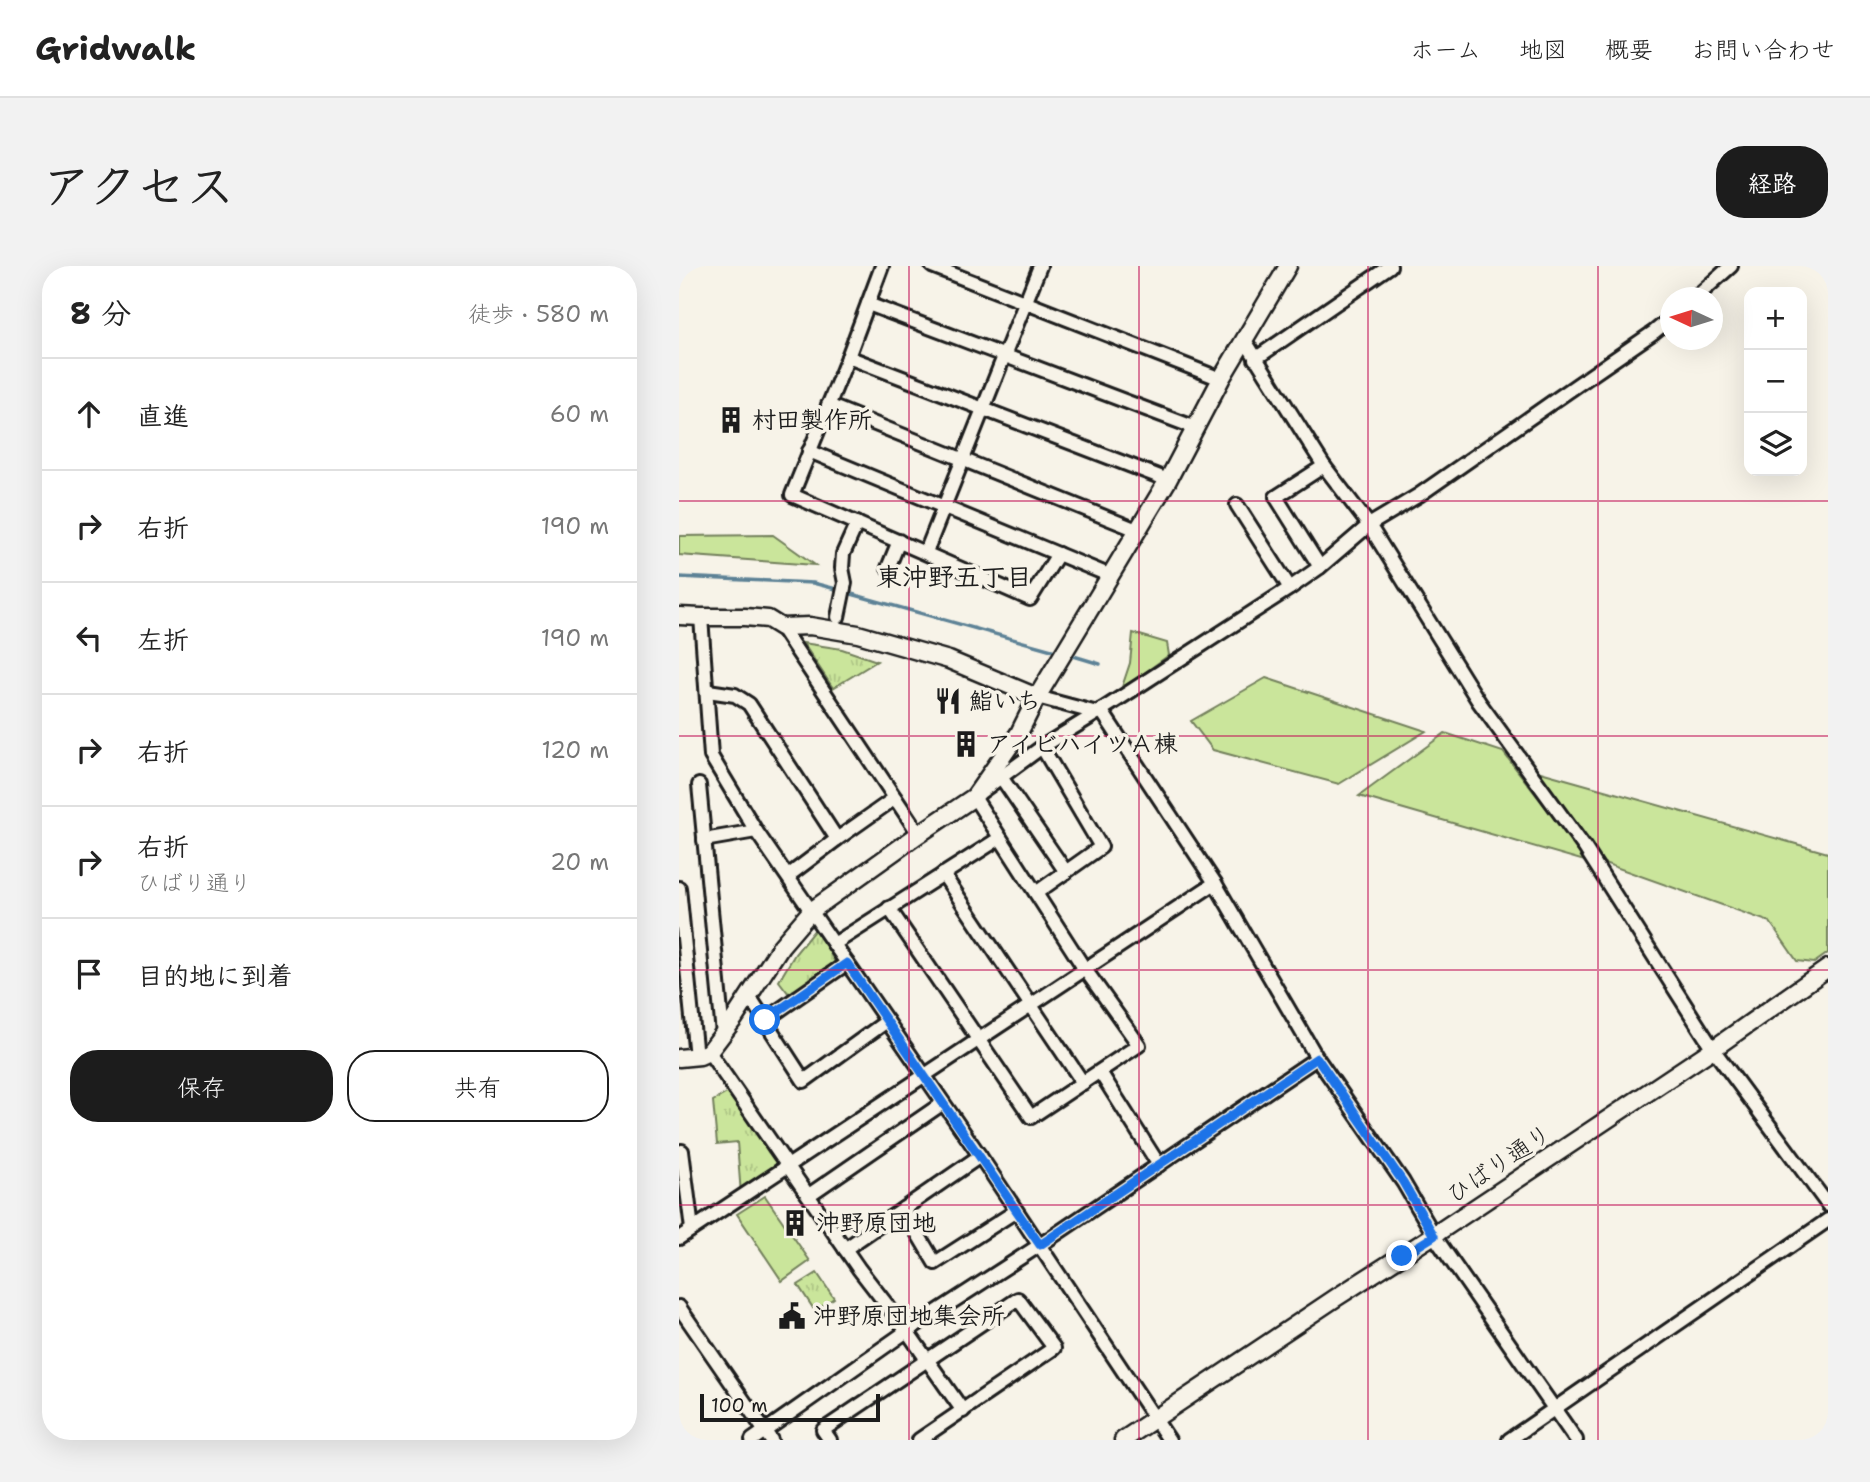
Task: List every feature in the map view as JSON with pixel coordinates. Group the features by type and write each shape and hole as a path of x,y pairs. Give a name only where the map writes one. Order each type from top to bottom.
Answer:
{"street":[{"path":"882,266 792,495 1030,599 1058,554"},
{"path":"932,266 1221,379"},
{"path":"926,552 1040,266"},
{"path":"974,797 1019,733 1037,697 1168,480 1221,379 1288,266"},
{"path":"1255,359 1391,266"},
{"path":"1707,287 1731,266"},
{"path":"868,303 1196,428"},
{"path":"679,1058 703,1054 723,1034 781,946 811,911 1042,747 1290,588 1320,567 1369,525 1442,479 1660,326"},
{"path":"1244,339 1325,466 1369,525 1479,702 1585,848 1713,1049 1828,1205"},
{"path":"848,357 1168,480"},
{"path":"828,405 1137,530"},
{"path":"809,451 1111,576"},
{"path":"1320,567 1276,497 1325,466"},
{"path":"1237,505 1290,588"},
{"path":"838,617 845,583 843,554 857,523"},
{"path":"888,568 898,541"},
{"path":"679,615 768,619 781,626 919,834"},
{"path":"701,617 711,756 755,831 980,1156 1169,1440"},
{"path":"781,626 810,626 858,634 949,660 1037,697 1099,712 1215,883 1317,1058 1403,1182 1434,1236 1576,1440"},
{"path":"708,691 735,695 749,704 837,839"},
{"path":"1035,893 1101,847 1042,747"},
{"path":"1001,777 1066,872"},
{"path":"699,785 723,1034"},
{"path":"889,908 1031,1117 1139,1045 1084,968 974,797"},
{"path":"788,876 895,798"},
{"path":"704,840 755,831"},
{"path":"834,944 1000,838"},
{"path":"943,874 1083,1083"},
{"path":"679,1238 1215,883"},
{"path":"679,888 685,1013 703,1054 809,1195 859,1269 963,1411"},
{"path":"765,1020 847,963"},
{"name":"ひばり通り","path":"1123,1440 1337,1297 1434,1236 1713,1049 1828,968"},
{"path":"749,996 804,1081 887,1021"},
{"path":"752,1440 768,1436 907,1331 1040,1245 1317,1058"},
{"path":"1100,1072 1159,1165"},
{"path":"809,1195 943,1103"},
{"path":"682,1151 692,1229"},
{"path":"845,1249 980,1156"},
{"path":"903,1209 935,1263 1016,1211"},
{"path":"1509,1440 1828,1220"},
{"path":"830,1440 823,1430 1018,1299 1054,1348 919,1440"},
{"path":"679,1307 768,1436"}],"green space":[{"path":"773,535 815,565 679,555 679,536"},
{"path":"1133,633 1167,643 1169,655 1121,690 1130,663"},
{"path":"803,643 842,649 877,661 833,688"},
{"path":"1266,678 1426,731 1339,784 1213,750 1191,721"},
{"path":"1445,733 1503,752 1588,862 1359,796"},
{"path":"1537,771 1828,853 1828,953 1814,963 1797,961 1770,922 1604,863"},
{"path":"816,928 836,964 792,998 779,981 795,954"},
{"path":"734,1089 787,1165 741,1195 737,1142 717,1144 713,1101"},
{"path":"765,1196 810,1261 782,1281 737,1214"},
{"path":"817,1273 834,1298 815,1311 798,1285"}],"waterway":[{"path":"679,577 813,583 840,590"},
{"path":"848,593 1059,652"},
{"path":"1067,654 1100,664"}],"place":[{"name":"村田製作所","path":"731,420"},
{"name":"鮨いち","path":"948,701"},
{"name":"アイビハイツＡ棟","path":"966,744"},
{"name":"沖野原団地","path":"795,1223"},
{"name":"沖野原団地集会所","path":"792,1316"}],"district":[{"name":"東沖野五丁目","path":"954,576"}],"route":[{"path":"765,1020 847,963 1040,1245 1317,1058 1403,1182 1434,1236 1402,1256"}]}
